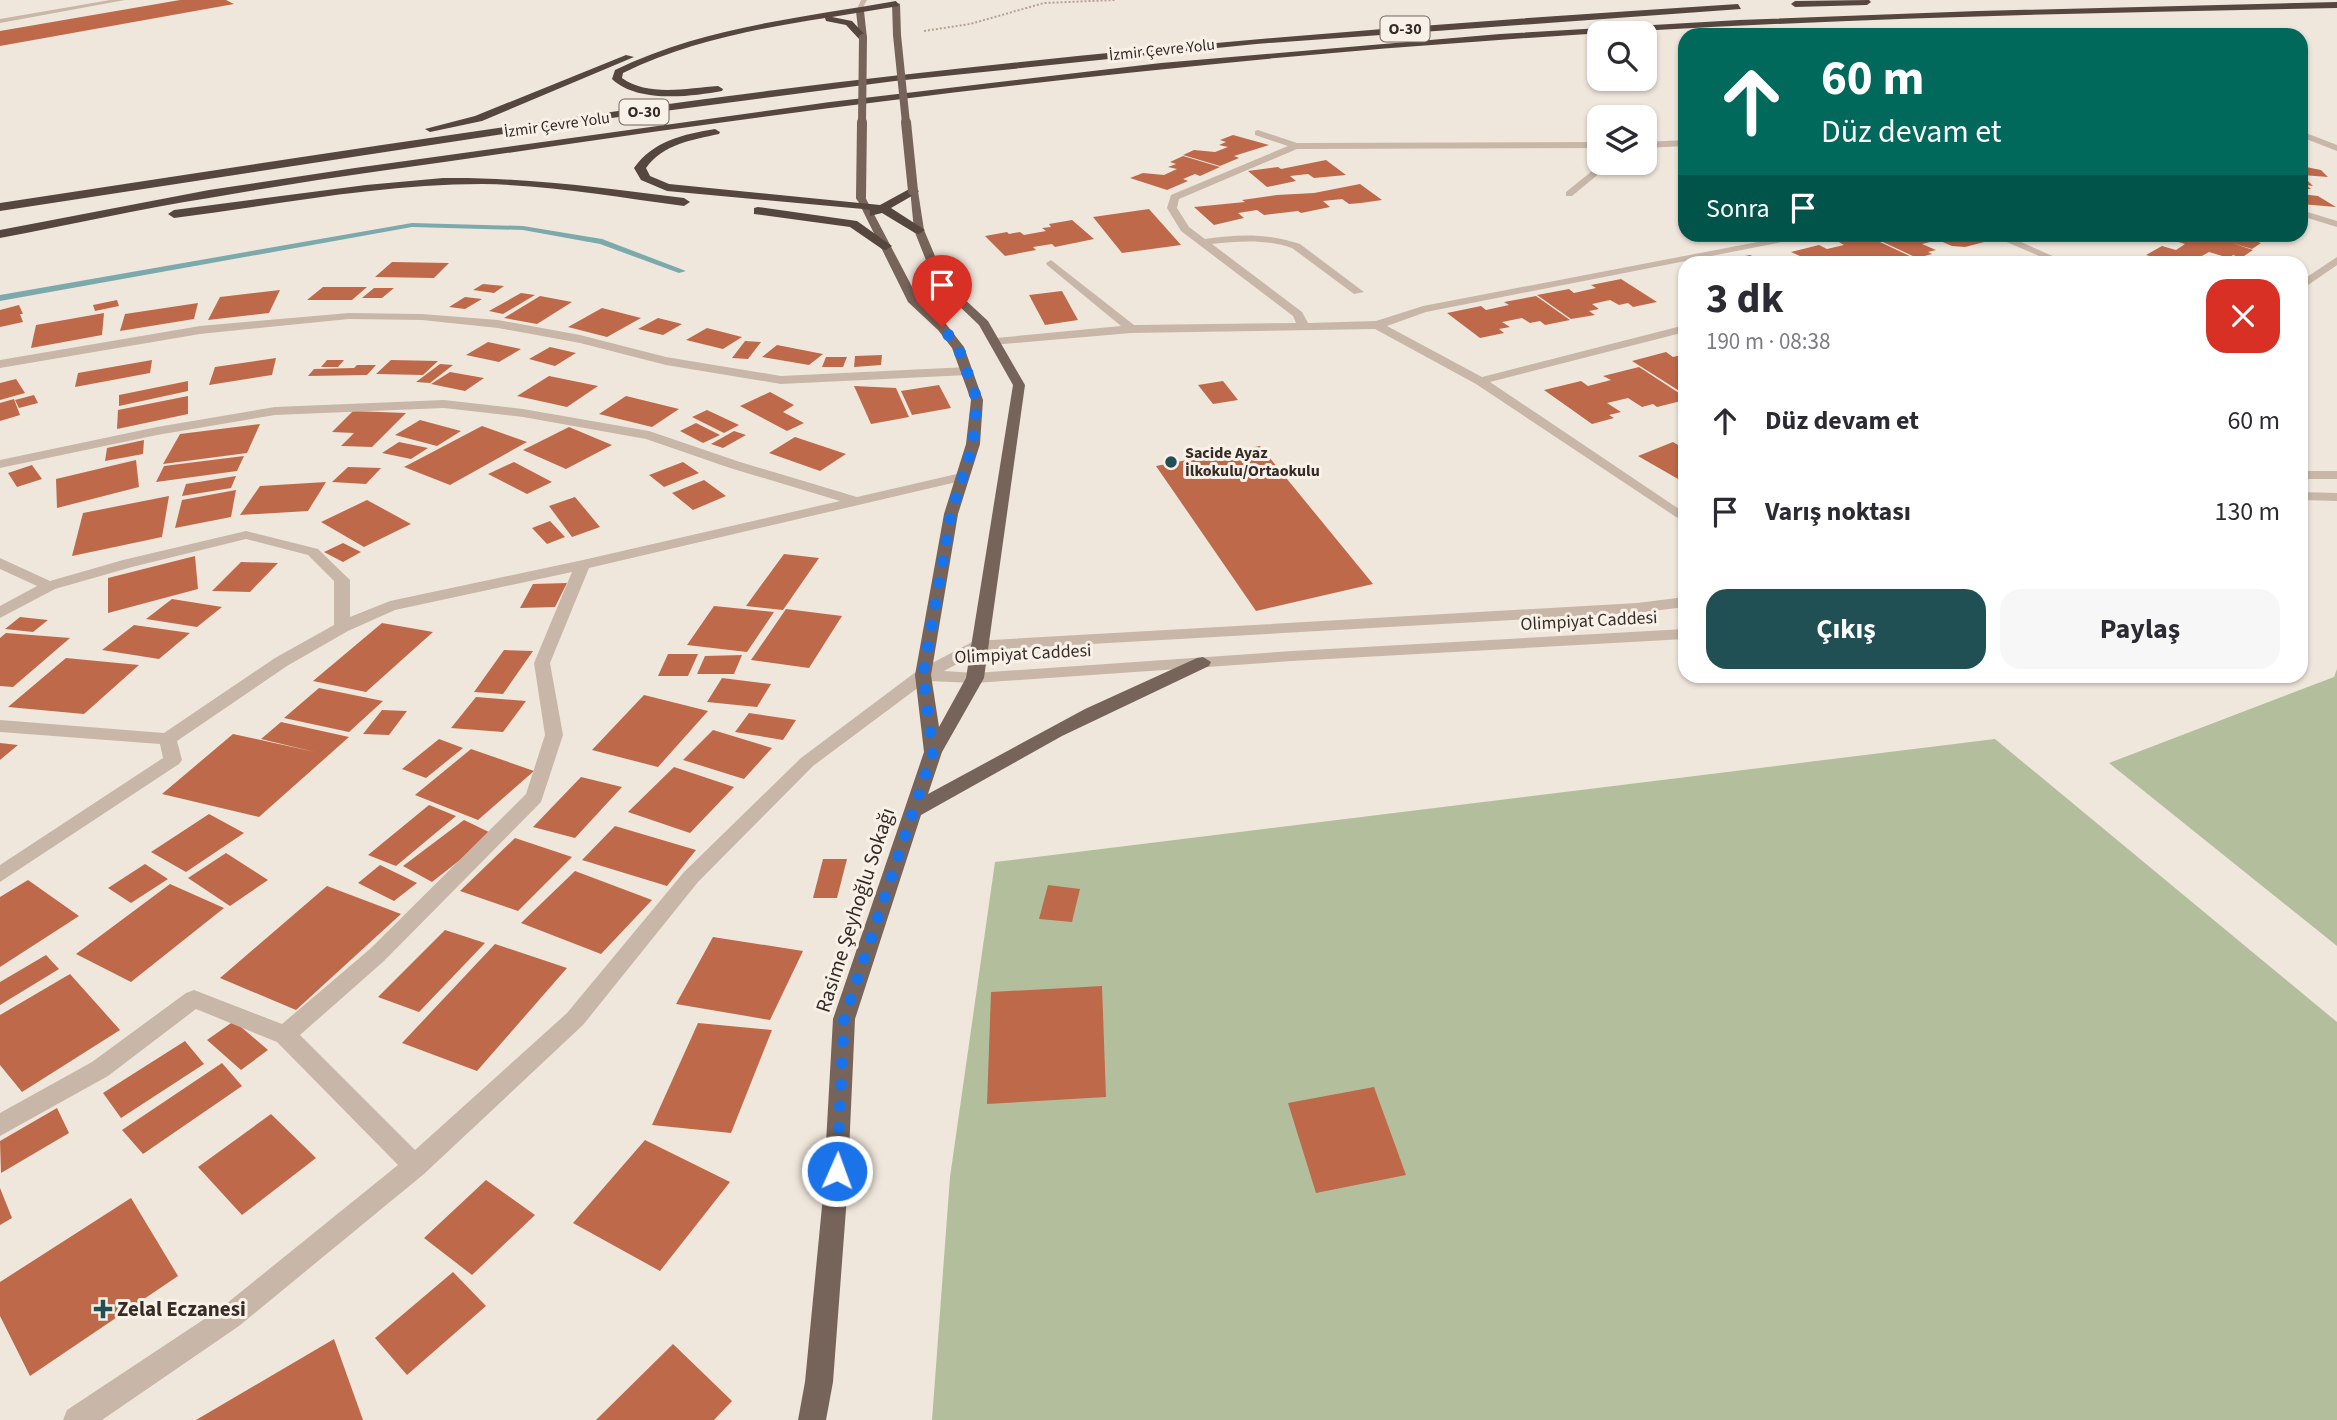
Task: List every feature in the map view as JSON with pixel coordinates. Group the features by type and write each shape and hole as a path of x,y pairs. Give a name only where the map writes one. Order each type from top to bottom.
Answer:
{"highway":[{"path":"1789,5 1884,1"},
{"path":"0,205 478,119 656,48 709,32 860,4 896,2"},
{"path":"860,4 809,19 687,45 633,64 618,72 617,79 622,85 640,90 672,92 1132,45 1292,39"},
{"name":"İzmir Çevre Yolu","path":"0,234 209,194 643,130 984,85 1307,53 1576,31 1808,18 2014,10 2337,5"},
{"name":"İzmir Çevre Yolu","path":"0,205 773,94 1076,58 1518,19 1749,7"},
{"path":"809,19 849,23 863,38"},
{"path":"919,230 869,206 667,187 645,178 640,168 645,160 660,149 709,133 1307,53"},
{"path":"29,229 388,188 480,181 526,182 696,204"},
{"path":"824,219 913,191"},
{"path":"747,210 853,224 886,246"}],"main road":[{"path":"896,2 897,35 919,230 941,283 984,323 1019,385 975,678"},
{"path":"860,4 869,206 914,302 942,327 958,347 977,400 973,444 951,514 923,675 933,752"},
{"path":"912,813 999,761 1134,691 1203,662"},
{"name":"Rasime Şeyhoğlu Sokağı","path":"811,1420 819,1382 835,1196 844,1019 933,752 975,678"}],"street":[{"path":"106,4 122,0"},
{"path":"2,20 132,0"},
{"path":"1258,133 1296,146 1587,145"},
{"path":"2308,137 2337,148"},
{"path":"1657,144 1678,143"},
{"path":"1296,146 1174,197 1172,208 1175,216 1203,242 1298,314 1303,325"},
{"path":"1569,194 1592,175"},
{"path":"2308,215 2337,223"},
{"path":"1203,242 1254,237 1286,242 1296,246 1358,292"},
{"path":"1702,256 1776,242"},
{"path":"2012,242 2046,256"},
{"path":"2308,282 2337,260"},
{"path":"996,342 1131,329 1377,325 1423,309 1678,261"},
{"path":"1051,263 1131,329"},
{"path":"0,364 200,330 349,316 422,317 498,324 580,339 667,361 780,380 968,371"},
{"path":"1377,325 1480,382 1678,514"},
{"path":"1480,382 1678,330"},
{"path":"0,464 156,431 275,411 444,404 523,413 649,435 735,465 855,501"},
{"path":"2308,475 2337,475"},
{"path":"0,726 167,739 281,662 342,627 390,607 961,477"},
{"path":"2308,496 2337,497"},
{"path":"0,613 49,586 128,563 246,535 313,552 342,580 342,627"},
{"path":"0,563 49,586"},
{"path":"285,1035 376,956 534,797 554,735 542,663 583,565"},
{"name":"Olimpiyat Caddesi","path":"923,675 980,645 1637,608 1678,603"},
{"name":"Olimpiyat Caddesi","path":"923,675 975,678 1678,634"},
{"path":"78,1420 230,1317 415,1166 575,1019 691,877 807,762 923,675"},
{"path":"0,875 173,760 167,739"},
{"path":"0,1125 100,1069 194,999 285,1035 415,1166"}],"path":[{"path":"897,35 970,24 1044,3 1115,0"}],"green space":[{"path":"2337,669 2337,946 2109,763 2334,677"},
{"path":"1995,739 2337,1022 2337,1420 932,1420 950,1177 995,862"}],"building":[{"path":"180,0 226,0 234,4 0,46 0,31"},
{"path":"1233,135 1269,145 1234,156 1239,158 1220,166 1183,155 1194,150 1215,152 1228,147 1219,145 1226,142 1220,140"},
{"path":"1183,156 1220,167 1200,176 1195,174 1183,179 1188,181 1167,190 1130,178 1143,173 1164,175 1177,169 1168,167 1176,164 1170,162"},
{"path":"1326,160 1346,175 1314,178 1308,174 1290,176 1296,181 1267,187 1248,171 1278,167 1281,169"},
{"path":"2308,167 2321,170 2328,177 2308,175"},
{"path":"1360,184 1382,200 1349,204 1342,199 1323,201 1330,207 1301,213 1298,211 1264,215 1257,210 1238,213 1244,218 1214,225 1194,207 1245,202 1242,200 1277,195 1314,193"},
{"path":"2308,195 2318,196 2336,207 2308,205"},
{"path":"1149,209 1181,245 1122,253 1093,217"},
{"path":"1072,220 1094,239 1055,247 1052,244 1033,247 1036,250 1005,256 985,236 1007,232 1020,232 1024,235 1046,231 1042,228 1051,227 1049,224"},
{"path":"1839,242 1880,242 1910,256 1800,256 1791,252 1819,245 1827,249 1844,245"},
{"path":"1883,242 1930,242 1922,244 1936,250 1924,256 1913,256"},
{"path":"1943,242 1984,242 1965,247"},
{"path":"2178,242 2261,243 2252,249 2232,243 2253,250 2244,256 2222,256 2209,252 2202,256 2146,255 2162,246 2176,250 2185,244"},
{"path":"392,262 449,263 434,278 375,277"},
{"path":"1621,279 1657,302 1633,307 1628,303 1619,305 1610,300 1592,304 1599,309 1589,311 1595,315 1571,319 1537,295 1569,289 1574,293 1596,288 1591,285"},
{"path":"483,284 504,286 494,293 473,290"},
{"path":"323,287 367,287 352,300 307,300"},
{"path":"374,288 394,288 382,298 362,298"},
{"path":"280,290 269,313 208,320 220,297"},
{"path":"1062,291 1078,320 1045,325 1029,295"},
{"path":"521,293 535,295 503,314 489,311"},
{"path":"540,296 572,302 537,324 504,318"},
{"path":"1536,296 1570,320 1545,325 1540,321 1530,323 1522,318 1502,322 1510,327 1499,329 1504,333 1480,338 1447,313 1481,306 1486,310 1509,305 1504,302"},
{"path":"465,297 482,299 465,309 449,307"},
{"path":"117,300 119,306 95,311 93,305"},
{"path":"198,303 194,319 120,331 125,314"},
{"path":"19,305 23,322 0,327 0,310"},
{"path":"602,308 641,318 607,337 568,327"},
{"path":"104,313 102,335 31,348 36,325"},
{"path":"658,318 682,324 663,335 638,329"},
{"path":"707,328 742,337 723,349 686,340"},
{"path":"745,341 761,342 748,359 732,358"},
{"path":"488,342 521,349 499,362 466,355"},
{"path":"777,345 823,354 809,365 762,357"},
{"path":"550,347 576,353 555,366 529,359"},
{"path":"1666,352 1673,357 1678,356 1678,390 1632,361"},
{"path":"882,355 881,365 854,367 855,356"},
{"path":"826,357 847,357 843,367 822,367"},
{"path":"276,358 272,375 209,385 215,367"},
{"path":"152,360 150,373 75,387 78,373"},
{"path":"327,360 344,360 338,367 321,367"},
{"path":"391,360 438,361 423,375 376,374"},
{"path":"440,364 453,365 430,383 416,382"},
{"path":"357,365 376,365 367,375 308,376 314,369 354,368"},
{"path":"1639,367 1678,392 1678,402 1657,407 1653,404 1642,407 1628,398 1607,403 1621,412 1609,415 1614,418 1592,424 1544,390 1581,381 1588,386 1611,380 1603,376"},
{"path":"450,372 484,378 465,391 431,384"},
{"path":"549,376 598,386 567,407 517,396"},
{"path":"16,379 25,393 0,400 0,383"},
{"path":"188,381 188,391 119,406 119,395"},
{"path":"1223,381 1238,400 1213,404 1198,385"},
{"path":"939,385 951,408 912,415 901,391"},
{"path":"854,386 896,388 909,417 871,424"},
{"path":"770,392 794,405 783,412 804,423 787,431 740,406"},
{"path":"34,395 38,403 19,408 15,400"},
{"path":"188,396 188,414 117,429 118,410"},
{"path":"626,396 679,409 652,427 599,414"},
{"path":"14,399 20,415 0,421 0,403"},
{"path":"707,410 739,425 724,433 692,417"},
{"path":"353,411 406,413 372,447 341,446 354,433 332,432"},
{"path":"420,420 461,431 437,446 395,435"},
{"path":"696,423 720,435 703,443 680,431"},
{"path":"260,424 247,453 163,464 180,434"},
{"path":"482,426 527,442 450,485 404,467"},
{"path":"569,427 612,445 566,469 523,450"},
{"path":"734,431 746,435 723,448 711,444"},
{"path":"795,437 846,454 820,471 769,453"},
{"path":"144,440 143,454 105,461 107,448"},
{"path":"399,442 428,448 411,459 382,453"},
{"path":"1673,442 1678,445 1678,479 1638,456"},
{"path":"1260,446 1373,584 1256,611 1156,466"},
{"path":"244,456 237,471 156,482 164,466"},
{"path":"136,460 139,487 57,508 56,479"},
{"path":"514,462 552,482 527,494 488,474"},
{"path":"683,462 699,473 664,487 649,475"},
{"path":"32,465 42,479 17,487 8,473"},
{"path":"348,467 381,468 366,484 332,482"},
{"path":"236,476 231,488 182,496 186,484"},
{"path":"704,480 726,496 693,510 672,493"},
{"path":"326,482 308,511 240,515 260,486"},
{"path":"236,490 231,517 175,528 182,500"},
{"path":"169,496 162,537 72,556 83,513"},
{"path":"575,497 600,527 572,537 549,506"},
{"path":"367,500 411,524 364,547 321,522"},
{"path":"550,521 565,537 547,544 532,528"},
{"path":"343,543 361,552 343,562 324,552"},
{"path":"784,554 819,558 783,610 746,606"},
{"path":"195,556 198,589 108,613 108,578"},
{"path":"241,562 278,563 250,592 212,591"},
{"path":"567,583 555,607 520,608 533,584"},
{"path":"172,599 222,607 197,627 146,619"},
{"path":"714,606 774,612 747,652 687,645"},
{"path":"786,609 842,616 809,668 751,660"},
{"path":"20,617 48,620 33,632 5,629"},
{"path":"382,623 433,632 366,692 313,681"},
{"path":"134,625 190,633 159,659 102,650"},
{"path":"6,633 70,638 13,687 0,686 0,638"},
{"path":"504,650 533,651 503,694 474,692"},
{"path":"668,654 698,654 688,676 658,676"},
{"path":"742,655 734,674 697,674 705,656"},
{"path":"66,658 139,665 84,714 8,707"},
{"path":"722,678 771,684 757,707 707,702"},
{"path":"319,688 383,701 349,732 284,718"},
{"path":"644,695 708,711 658,767 592,750"},
{"path":"476,697 526,701 503,732 451,728"},
{"path":"382,710 407,711 389,735 363,734"},
{"path":"749,713 796,720 783,740 735,732"},
{"path":"281,722 349,737 259,817 162,794 233,734 315,752 261,739"},
{"path":"713,730 772,748 744,779 683,760"},
{"path":"439,739 463,748 426,778 402,769"},
{"path":"0,743 18,745 0,760"},
{"path":"471,749 534,771 478,820 415,795"},
{"path":"674,767 734,787 690,833 628,812"},
{"path":"581,777 622,787 575,838 533,827"},
{"path":"429,805 456,816 396,866 368,855"},
{"path":"209,814 244,833 186,872 151,852"},
{"path":"464,820 493,834 432,882 403,866"},
{"path":"615,826 696,850 667,886 582,860"},
{"path":"515,838 572,857 518,911 460,891"},
{"path":"226,853 268,880 230,906 188,878"},
{"path":"823,859 847,859 837,898 813,898"},
{"path":"145,864 168,879 131,903 108,888"},
{"path":"380,865 417,883 394,901 358,883"},
{"path":"575,871 652,900 601,954 521,923"},
{"path":"28,880 79,916 0,967 0,897"},
{"path":"170,884 224,908 131,982 76,954"},
{"path":"1048,885 1080,889 1072,922 1039,919"},
{"path":"327,886 401,914 296,1010 220,978"},
{"path":"445,930 485,943 419,1012 378,997"},
{"path":"713,937 803,951 770,1020 676,1004"},
{"path":"495,944 567,968 477,1071 402,1043"},
{"path":"46,955 59,969 0,1005 0,982"},
{"path":"70,974 120,1030 22,1092 0,1065 0,1015"},
{"path":"1102,986 1106,1097 987,1104 991,992"},
{"path":"234,1021 268,1050 241,1070 207,1040"},
{"path":"698,1023 772,1030 731,1133 652,1125"},
{"path":"185,1041 204,1064 121,1118 103,1093"},
{"path":"222,1063 242,1086 143,1154 122,1130"},
{"path":"1374,1087 1406,1175 1316,1193 1288,1103"},
{"path":"57,1108 69,1133 1,1173 0,1141"},
{"path":"271,1114 316,1158 242,1215 198,1167"},
{"path":"645,1140 730,1182 660,1271 573,1223"},
{"path":"486,1180 535,1215 472,1275 424,1238"},
{"path":"0,1188 12,1218 0,1225"},
{"path":"131,1198 178,1276 30,1376 0,1316 0,1282"},
{"path":"453,1272 486,1306 407,1375 375,1338"},
{"path":"334,1339 363,1420 196,1420"},
{"path":"673,1344 732,1401 714,1420 596,1420"}],"waterway":[{"path":"0,298 412,225 523,228 602,242 682,271"}],"place":[{"name":"Sacide Ayaz İlkokulu/Ortaokulu","path":"1171,462"},
{"name":"Zelal Eczanesi","path":"103,1309"}],"route":[{"path":"837,1171 844,1019 933,752 923,675 951,514 973,444 977,400 958,347 942,327"}]}
